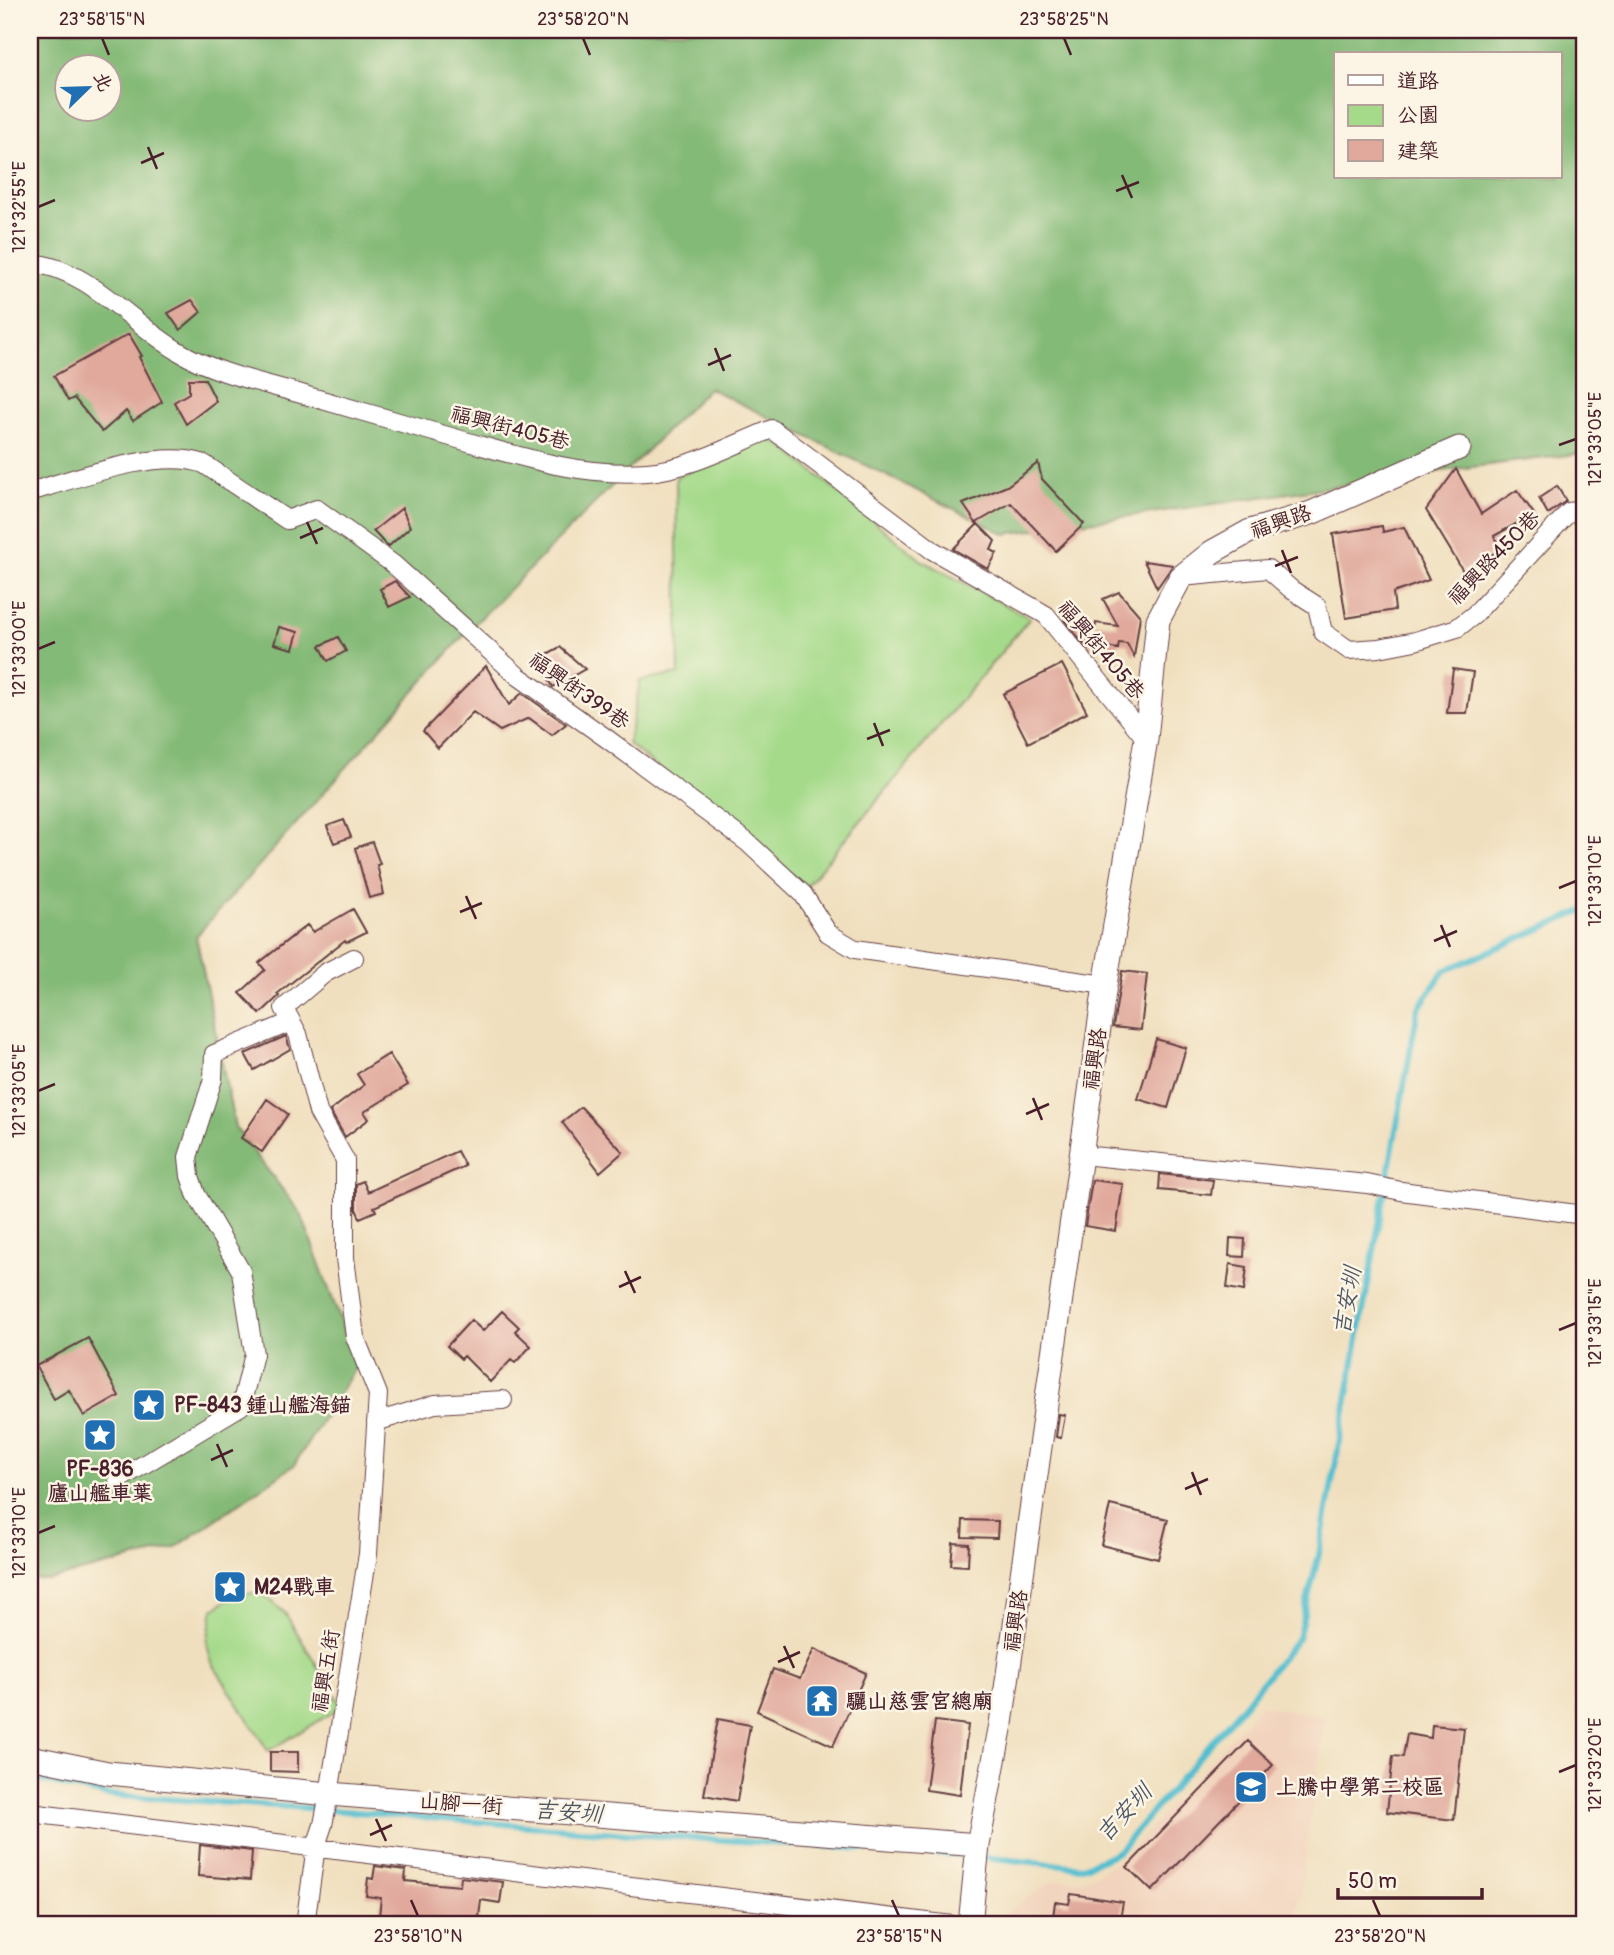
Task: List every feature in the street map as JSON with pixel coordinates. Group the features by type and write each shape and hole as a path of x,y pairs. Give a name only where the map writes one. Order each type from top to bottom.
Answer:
{"street":[{"name":"福興街405巷","path":"30,262 44,264 92,286 178,351 214,367 552,466 616,473 649,472 680,466 772,429 932,550 1046,615 1146,739"},
{"name":"福興路","path":"970,1925 978,1856 1001,1724 1105,985 1146,739 1158,620 1181,577 1212,552 1250,531 1311,513 1459,448"},
{"name":"福興街399巷","path":"30,492 143,460 195,461 204,464 287,520 317,509 393,564 518,677 626,752 747,842 803,894 828,933 839,941 855,949 1105,985"},
{"name":"福興路450巷","path":"1181,577 1268,569 1292,590 1317,606 1323,632 1349,650 1379,648 1415,642 1457,628 1474,615 1569,512 1584,510"},
{"path":"118,1480 241,1406 254,1354 241,1271 196,1194 190,1176 188,1157 213,1079 214,1054 291,1022 284,1008 325,973 354,958"},
{"name":"福興五街","path":"291,1022 298,1034 318,1112 345,1160 347,1271 355,1338 377,1394 368,1554 329,1794 316,1846 306,1925"},
{"path":"1082,1155 1367,1184 1401,1191 1584,1215"},
{"path":"376,1422 435,1404 503,1400"},
{"name":"山腳一街","path":"30,1757 108,1773 978,1856"},
{"path":"30,1813 952,1925"}],"shaded area":[{"name":"上騰中學第二校區","path":"1260,1705 1325,1717 1296,1925 988,1925 1052,1881 1080,1879 1096,1874 1125,1856"}],"green space":[{"path":"30,30 1584,30 1584,453 1005,534 709,388 466,633 196,936 235,1127 301,1214 357,1365 294,1465 175,1548 48,1580 30,1578"},
{"path":"771,440 780,444 921,560 1030,618 806,886 628,744 640,681 679,674 676,477 753,444"},
{"path":"253,1593 267,1597 285,1613 342,1707 268,1751 211,1661 207,1643 213,1609 238,1594"}],"building":[{"path":"192,300 201,312 180,330 168,313"},
{"path":"129,334 162,402 133,421 126,411 102,432 74,398 68,401 54,376"},
{"path":"189,379 205,379 216,401 186,424 174,402 189,393"},
{"path":"1038,463 1042,479 1084,524 1056,551 1011,503 976,523 963,504 1007,486"},
{"path":"1456,469 1481,514 1517,490 1534,514 1494,536 1501,549 1463,571 1426,510"},
{"path":"1557,486 1566,501 1548,514 1539,498"},
{"path":"402,508 410,527 388,547 373,531"},
{"path":"978,524 995,541 991,550 997,553 988,569 953,549"},
{"path":"1382,526 1383,532 1404,527 1429,580 1393,593 1395,610 1346,618 1333,534"},
{"path":"1144,561 1173,565 1157,588"},
{"path":"395,581 410,597 389,607 380,589"},
{"path":"1119,592 1140,616 1134,657 1127,644 1119,643 1118,649 1088,644 1087,648 1065,621 1095,629 1096,623 1118,626 1103,599"},
{"path":"279,627 298,632 293,649 274,644"},
{"path":"338,637 346,651 328,661 320,646"},
{"path":"560,647 585,669 553,687 538,659"},
{"path":"1062,664 1087,712 1028,743 1003,694"},
{"path":"486,666 509,705 522,693 566,724 552,735 529,718 500,731 473,712 438,748 423,731"},
{"path":"1453,669 1473,672 1467,713 1447,713"},
{"path":"344,820 351,837 334,843 327,826"},
{"path":"372,842 380,864 377,865 384,894 369,898 355,848"},
{"path":"353,909 366,932 346,942 345,940 277,994 279,996 260,1014 240,993 265,970 259,963 307,925 313,932"},
{"path":"1122,971 1147,974 1141,1030 1113,1027"},
{"path":"286,1036 290,1049 254,1070 245,1054"},
{"path":"1156,1039 1186,1048 1168,1108 1138,1099"},
{"path":"389,1054 408,1085 364,1112 369,1119 345,1137 330,1111 364,1085 357,1074"},
{"path":"267,1099 288,1114 262,1152 241,1138"},
{"path":"581,1107 623,1152 600,1172 562,1122"},
{"path":"457,1151 465,1166 374,1207 376,1211 360,1218 356,1209 356,1184 363,1181 368,1192"},
{"path":"1160,1174 1213,1180 1211,1195 1159,1190"},
{"path":"1092,1180 1123,1184 1116,1231 1085,1226"},
{"path":"1230,1238 1245,1239 1244,1257 1229,1256"},
{"path":"1230,1264 1247,1267 1244,1291 1227,1288"},
{"path":"502,1311 519,1327 515,1331 531,1346 515,1363 511,1360 490,1382 464,1356 461,1359 447,1346 471,1320 483,1331"},
{"path":"88,1338 119,1396 84,1416 69,1390 54,1399 36,1366"},
{"path":"1059,1414 1065,1415 1061,1438 1056,1437"},
{"path":"1110,1505 1168,1519 1158,1559 1101,1545"},
{"path":"963,1520 998,1521 997,1538 962,1537"},
{"path":"953,1543 969,1544 968,1566 951,1565"},
{"name":"驪山慈雲宮總廟","path":"814,1649 866,1673 833,1746 757,1711 773,1669 800,1679"},
{"path":"718,1719 750,1725 737,1801 704,1795"},
{"path":"935,1721 968,1725 960,1795 926,1790"},
{"path":"1432,1725 1464,1728 1454,1820 1387,1812 1393,1756 1403,1757 1407,1734 1431,1738"},
{"path":"1248,1741 1273,1765 1152,1891 1127,1867"},
{"path":"270,1752 298,1752 298,1772 270,1771"},
{"path":"200,1845 252,1851 250,1880 198,1876"},
{"path":"375,1866 406,1870 405,1881 460,1886 461,1877 503,1882 500,1903 481,1900 478,1925 378,1925 381,1898 366,1896 368,1878 373,1879"},
{"path":"1071,1894 1123,1902 1119,1925 1052,1925 1055,1902 1069,1904"}],"waterway":[{"name":"吉安圳","path":"983,1857 1082,1867 1119,1851 1298,1638 1319,1554 1418,1009 1444,971 1584,910"},
{"name":"吉安圳","path":"30,1778 106,1795 628,1834 958,1855"}],"place":[{"name":"PF-843 鍾山艦海錨","path":"149,1405"},
{"name":"PF-836 廬山艦車葉","path":"100,1435"},
{"name":"M24戰車","path":"230,1587"},
{"name":"驪山慈雲宮總廟","path":"822,1701"},
{"name":"上騰中學第二校區","path":"1251,1787"}]}
